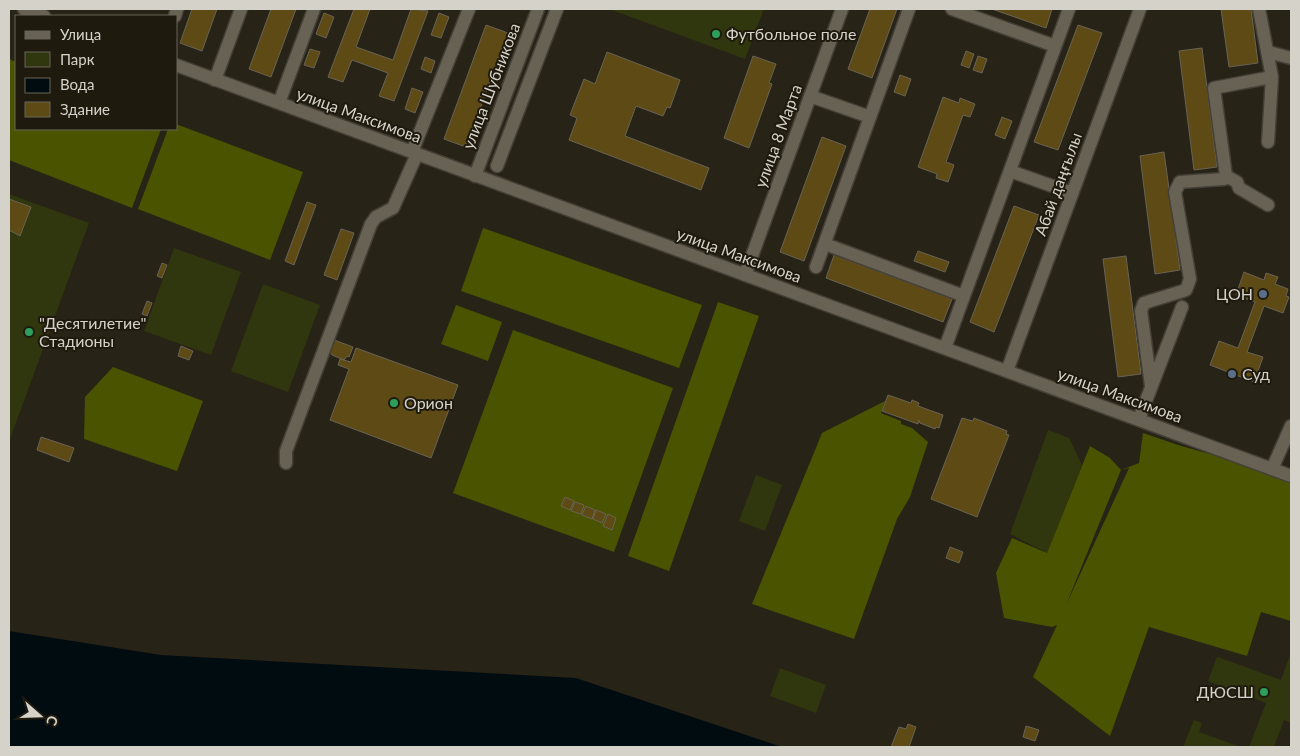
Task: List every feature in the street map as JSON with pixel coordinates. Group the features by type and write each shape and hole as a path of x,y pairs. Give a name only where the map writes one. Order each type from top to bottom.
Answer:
{"street":[{"path":"215,80 241,9"},
{"path":"279,103 314,9"},
{"path":"286,463 286,451 370,224 376,217 392,208 415,153 469,9"},
{"path":"474,158 529,9"},
{"name":"улица Шубникова","path":"475,176 538,9"},
{"path":"497,166 557,9"},
{"name":"улица 8 Марта","path":"745,275 842,9"},
{"path":"816,267 910,9"},
{"path":"952,9 1055,46"},
{"path":"945,348 1069,9"},
{"name":"Абай даңғылы","path":"1007,371 1140,9"},
{"path":"1259,9 1272,77 1268,142"},
{"path":"1268,52 1291,58"},
{"name":"улица Максимова","path":"178,66 1291,476"},
{"path":"1226,176 1214,88 1272,77"},
{"path":"810,96 870,118"},
{"path":"1010,171 1072,193"},
{"path":"1226,176 1237,182 1239,188 1268,205"},
{"path":"1151,386 1141,311 1144,303 1186,290 1190,279 1176,192 1177,186 1180,182 1224,179 1226,176"},
{"path":"825,244 964,296"},
{"path":"1139,419 1182,307"},
{"path":"1272,469 1291,426"}],"green space":[{"name":"Футбольное поле","path":"609,9 764,9 745,59"},
{"path":"9,59 15,62 15,130 161,130 132,208 9,160"},
{"path":"178,125 303,172 270,260 138,209 168,130 178,130"},
{"name":"\"Десятилетие\" Стадионы","path":"9,194 89,223 9,442"},
{"path":"483,228 702,305 679,368 461,291"},
{"path":"174,248 241,272 211,355 144,331"},
{"path":"263,284 320,305 288,392 231,371"},
{"path":"718,302 759,316 669,571 628,556"},
{"path":"456,305 502,322 488,361 441,344"},
{"path":"513,330 673,388 614,552 453,493"},
{"path":"113,367 203,401 177,471 84,439 85,397"},
{"path":"885,401 881,413 901,421 901,424 912,428 928,442 910,497 897,519 854,639 752,604 822,433"},
{"path":"1048,430 1069,438 1082,465 1047,553 1010,534"},
{"path":"1143,433 1178,445 1291,477 1291,621 1261,612 1247,656 1149,627 1110,736 1033,677 1057,625 1052,627 1004,618 996,573 1012,538 1047,553 1090,446 1110,458 1121,470 1139,463","holes":["1129,468 1066,605 1121,470"]},
{"path":"756,475 782,485 765,531 739,521"},
{"name":"ДЮСШ","path":"1291,652 1291,723 1284,720 1274,747 1249,747 1266,703 1208,681 1216,659 1218,657 1281,680"},
{"path":"780,668 826,685 816,713 770,696"},
{"name":"ДЮСШ","path":"1194,720 1202,723 1199,732 1241,747 1183,747"}],"water":[{"path":"9,631 161,655 576,678 782,747 9,747"}],"building":[{"path":"192,9 217,9 202,51 180,43"},
{"path":"271,9 296,9 271,77 249,69"},
{"path":"354,9 370,9 356,47 393,60 411,9 428,11 394,101 379,96 388,73 352,60 343,82 328,77"},
{"path":"870,9 897,9 872,78 848,69"},
{"path":"992,9 1052,9 1046,28"},
{"path":"1221,9 1251,9 1258,63 1229,67"},
{"path":"324,13 334,17 326,38 316,34"},
{"path":"439,13 449,17 441,38 431,35"},
{"path":"486,25 508,33 466,147 444,139"},
{"path":"1078,25 1102,33 1058,150 1034,142"},
{"path":"1202,48 1217,167 1194,170 1179,51"},
{"path":"310,49 320,52 314,68 304,65"},
{"path":"966,51 974,54 969,68 961,65"},
{"path":"607,52 680,80 670,108 667,107 663,116 636,106 625,136 709,168 701,190 569,140 577,118 570,115 584,79 595,84"},
{"path":"753,56 776,64 769,83 772,84 749,148 724,138"},
{"path":"978,56 987,59 982,73 973,70"},
{"path":"425,57 435,61 431,73 421,69"},
{"path":"900,75 911,79 905,96 894,92"},
{"path":"412,88 423,92 415,113 405,109"},
{"path":"943,97 959,103 960,98 975,104 970,117 963,115 946,162 954,165 948,182 936,178 937,174 918,167"},
{"path":"1002,117 1012,121 1005,139 995,135"},
{"path":"822,137 846,146 804,261 780,252"},
{"path":"1164,152 1180,270 1155,274 1140,156"},
{"path":"9,199 31,207 20,236 9,230"},
{"path":"307,202 316,205 294,265 285,261"},
{"path":"1014,206 1039,215 994,332 970,322"},
{"path":"341,229 354,233 337,280 324,275"},
{"path":"918,251 949,262 945,272 914,261"},
{"path":"834,255 952,299 943,322 826,278"},
{"path":"1126,256 1141,374 1118,377 1103,259"},
{"path":"162,263 167,265 162,278 157,276"},
{"path":"1244,272 1264,280 1266,273 1278,277 1275,284 1288,289 1286,296 1289,297 1283,313 1264,306 1247,352 1263,357 1254,382 1210,365 1219,341 1238,348 1255,302 1236,295"},
{"path":"147,301 152,303 147,316 142,314"},
{"path":"334,340 353,347 349,357 347,356 344,360 332,355 330,352"},
{"path":"181,346 193,351 189,360 178,356"},
{"name":"Орион","path":"356,348 458,385 431,458 330,420 349,369 338,365 340,359 351,362"},
{"path":"888,395 911,403 912,400 919,403 918,406 943,415 939,428 936,427 935,429 920,423 919,420 918,424 882,411"},
{"path":"962,418 973,421 974,418 1007,431 1006,434 1009,435 977,517 931,499"},
{"path":"41,437 74,448 69,462 37,450"},
{"path":"565,497 574,501 570,510 561,506"},
{"path":"575,502 584,505 581,514 571,511"},
{"path":"586,506 595,510 592,519 582,515"},
{"path":"596,510 606,514 602,523 593,519"},
{"path":"608,514 616,518 612,530 603,526"},
{"path":"950,547 963,552 959,563 946,558"},
{"path":"908,724 916,727 909,747 891,747 899,727 906,729"},
{"path":"1026,726 1039,730 1035,741 1023,737"}],"place":[{"name":"Футбольное поле","path":"716,34"},
{"name":"ЦОН","path":"1263,294"},
{"name":"\"Десятилетие\" Стадионы","path":"29,332"},
{"name":"Суд","path":"1232,374"},
{"name":"Орион","path":"394,403"},
{"name":"ДЮСШ","path":"1264,692"}]}
